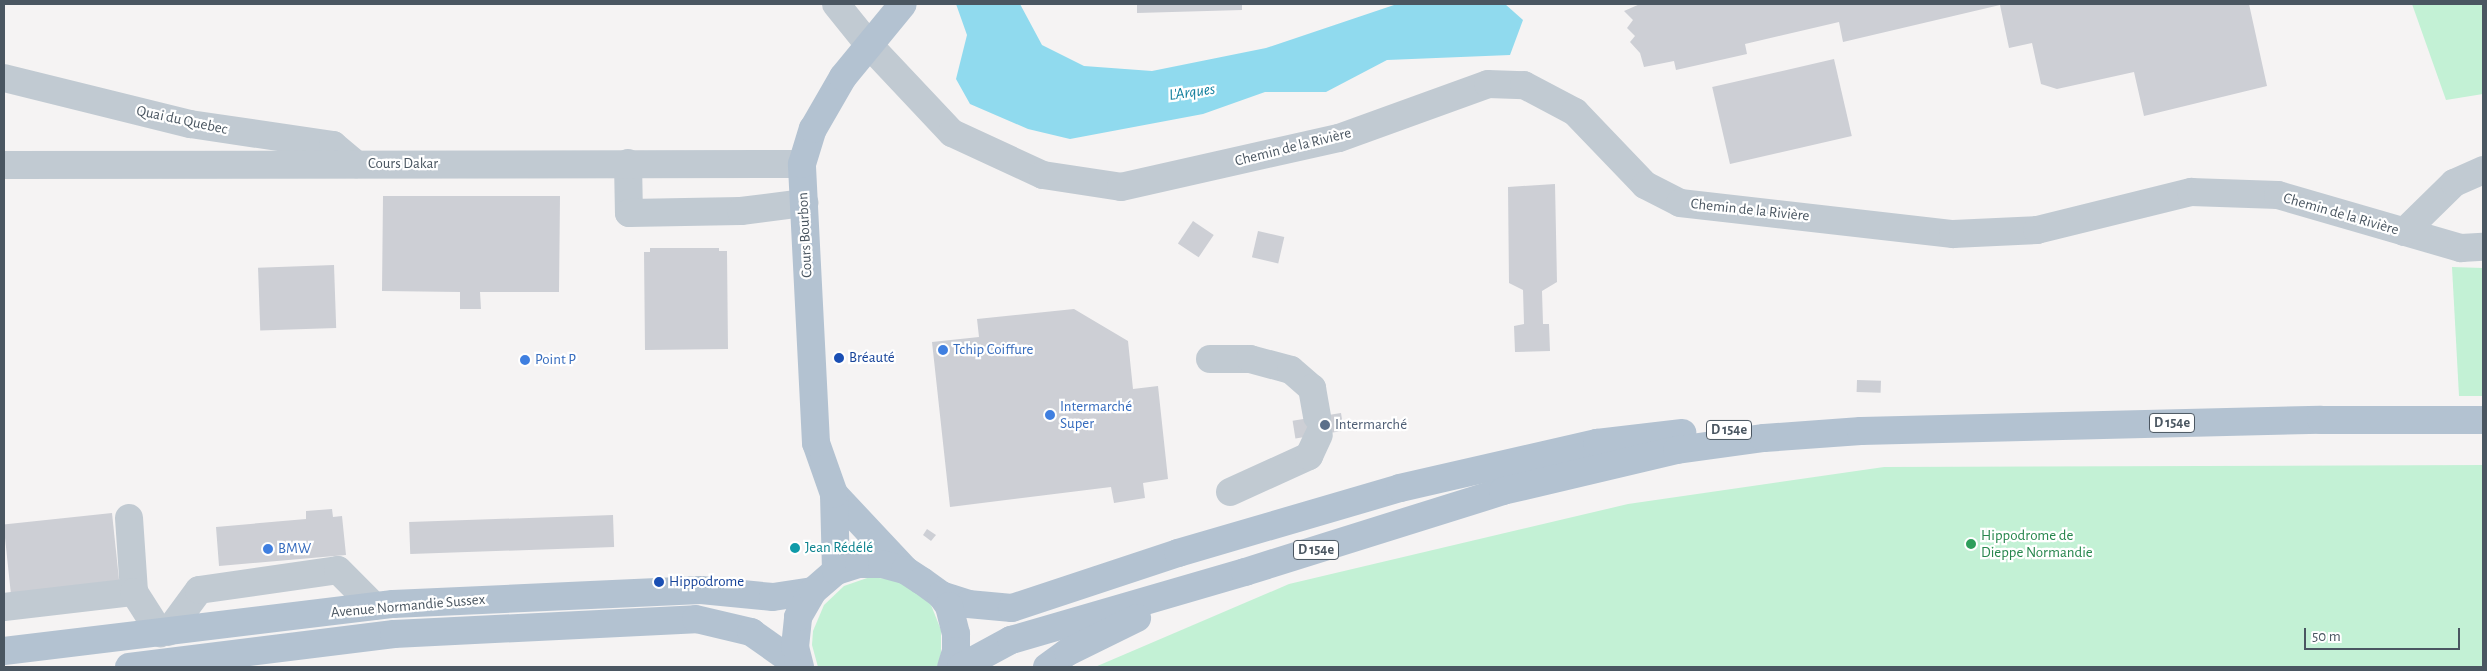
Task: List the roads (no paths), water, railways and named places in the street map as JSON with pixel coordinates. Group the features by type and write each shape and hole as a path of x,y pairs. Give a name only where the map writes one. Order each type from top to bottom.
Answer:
{"main road":[{"name":"Cours Bourbon","path":"836,572 834,494 816,443 802,164 813,129 843,77 903,4"},
{"name":"D 154e","path":"960,667 1012,640 1245,572 1503,491 1677,450 1735,442 1861,431 2321,420 2483,420"},
{"name":"D 154e","path":"941,596 968,604 1012,608 1178,553 1400,488 1597,442 1765,427 1861,431"},
{"name":"Cours Bourbon","path":"834,494 905,570"},
{"path":"800,667 795,647 798,617 813,591 836,572 859,564 882,564 905,570 941,596 953,616 956,634 956,651 951,667"},
{"path":"1047,667 1068,652 1113,628 1245,572"},
{"name":"Avenue Normandie Sussex","path":"4,651 374,606 684,590 756,597 813,591"},
{"name":"Avenue Normandie Sussex","path":"129,667 253,659 394,634 696,619 751,632 800,667"}],"street":[{"name":"Chemin de la Rivière","path":"836,4 870,45 952,132 1043,175 1122,187 1339,138 1488,84 1524,84 1575,112 1645,185 1680,202 1953,234 2037,230 2191,192 2278,195 2461,248 2483,248"},
{"name":"Quai du Quebec","path":"4,78 190,124 333,145 356,164"},
{"path":"628,163 629,213 741,211 804,204"},
{"name":"Cours Dakar","path":"4,165 802,164"},
{"path":"2404,232 2454,183 2483,170"},
{"path":"1210,359 1250,359 1291,370 1312,388 1318,426 1309,456 1230,492"},
{"path":"129,518 134,592 164,633 199,590 338,570 374,606"},
{"path":"4,607 134,592"}],"water":[{"name":"L'Arques","path":"956,4 1020,4 1042,45 1084,66 1152,71 1266,48 1397,4 1505,4 1523,20 1510,55 1387,60 1326,92 1265,92 1203,114 1070,139 1028,129 970,104 956,79 967,35"}],"place":[{"name":"Tchip Coiffure","path":"943,350"},
{"name":"Bréauté","path":"839,358"},
{"name":"Point P","path":"525,360"},
{"name":"Intermarché Super","path":"1050,415"},
{"name":"Intermarché","path":"1325,425"},
{"name":"Hippodrome de Dieppe Normandie","path":"1971,544"},
{"name":"Jean Rédélé","path":"795,548"},
{"name":"BMW","path":"268,549"},
{"name":"Hippodrome","path":"659,582"}]}
